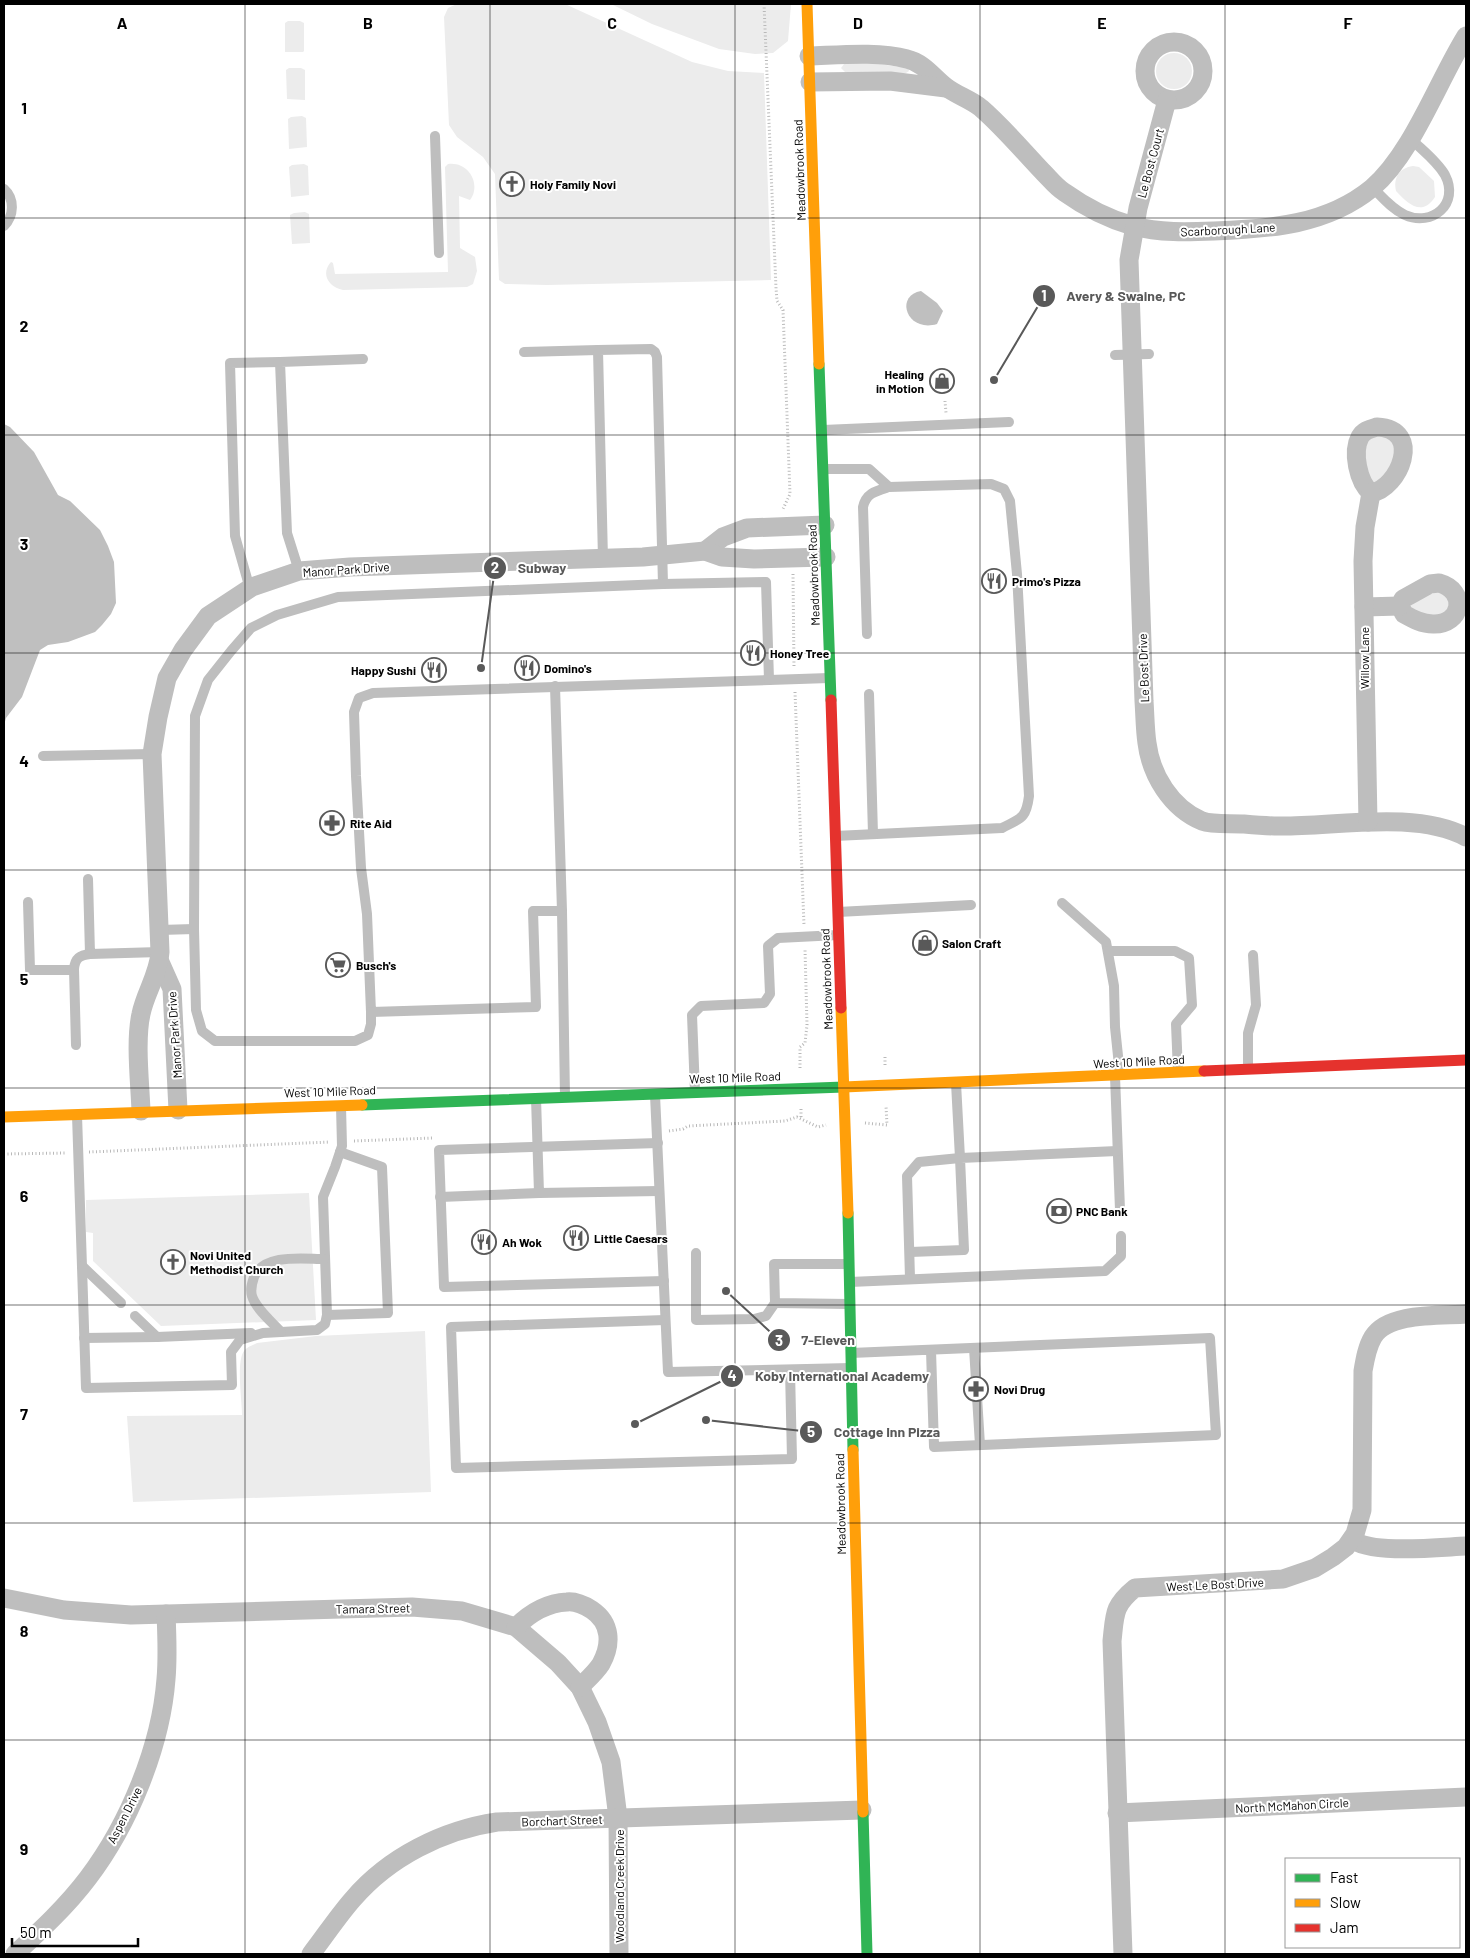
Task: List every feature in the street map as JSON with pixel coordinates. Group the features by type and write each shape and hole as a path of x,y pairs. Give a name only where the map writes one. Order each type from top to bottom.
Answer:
{"street":[{"name":"Meadowbrook Road","path":"807,4 849,1264 867,1954"},
{"name":"Scarborough Lane","path":"809,56 870,55 908,59 924,67 946,88 980,107 1061,191 1088,209 1133,226 1155,231 1179,232 1271,228 1320,216 1343,207 1372,187 1393,165 1411,139 1466,36"},
{"name":"Scarborough Lane","path":"810,82 890,81 946,88"},
{"name":"Le Bost Court","path":"1133,226 1167,100"},
{"name":"Le Bost Drive","path":"1133,226 1129,260 1147,743 1151,761 1163,788 1182,810 1203,821 1278,826 1368,822 1420,824 1456,832 1466,837"},
{"name":"Willow Lane","path":"1368,822 1364,607 1365,526 1371,493"},
{"path":"705,551 723,537 747,528 825,524"},
{"name":"Manor Park Drive","path":"141,1111 140,1016 160,957 152,754 167,678 208,616 250,589 299,571 350,566 603,559 705,551 722,557 826,557"},
{"path":"1364,607 1400,606"},
{"name":"Manor Park Drive","path":"160,957 172,989 178,1110"},
{"name":"West 10 Mile Road","path":"4,1117 800,1089 1466,1060"},
{"name":"West Le Bost Drive","path":"1123,1954 1112,1640 1115,1612 1122,1599 1135,1588 1284,1579 1315,1568 1333,1558 1346,1547 1352,1539 1362,1510 1363,1371 1368,1349 1374,1335 1387,1324 1408,1318 1466,1314"},
{"path":"1352,1539 1368,1546 1390,1548 1466,1546"},
{"name":"Tamara Street","path":"4,1598 64,1610 131,1616 412,1607 462,1611 516,1627 558,1663 580,1687 597,1722 612,1762 618,1818"},
{"path":"516,1627 528,1615 550,1605 568,1602 583,1604 600,1616 608,1627 608,1643 601,1664 580,1687"},
{"name":"Aspen Drive","path":"15,1954 43,1928 88,1878 114,1837 137,1792 158,1727 166,1680 166,1614"},
{"name":"North McMahon Circle","path":"1117,1813 1466,1797"},
{"name":"Borchart Street","path":"311,1954 354,1898 385,1870 414,1850 436,1838 477,1825 497,1822 862,1810"},
{"name":"Woodland Creek Drive","path":"618,1818 619,1954"}],"lane":[{"path":"435,136 439,253"},
{"path":"1372,187 1396,210 1407,216 1432,217 1443,211 1448,199 1448,186 1445,176 1411,139"},
{"path":"4,188 10,197 12,205 9,221 4,226"},
{"path":"524,352 651,349 657,354 663,584"},
{"path":"598,350 603,559"},
{"path":"250,589 235,536 230,364 363,359"},
{"path":"280,362 287,533 299,571"},
{"path":"822,430 1010,422"},
{"path":"823,469 868,469 889,487"},
{"path":"835,836 1002,828 1022,817 1027,812 1029,796 1017,574 1010,501 1004,489 991,484 889,487 869,494 864,500 863,507 867,634"},
{"path":"769,680 766,582 663,584 338,597 277,615 251,628 208,680 194,716 196,1010 202,1031 214,1041 355,1041 368,1034 371,1024 371,1012 367,914 361,868 354,712 360,698 373,693 830,678"},
{"path":"555,686 562,911 565,1097"},
{"path":"869,694 873,834"},
{"path":"43,756 152,754"},
{"path":"88,878 90,954"},
{"path":"28,902 30,970 74,970"},
{"path":"1062,903 1106,942 1108,951 1114,986 1118,1076 1117,1150 1120,1210"},
{"path":"838,912 971,905"},
{"path":"371,1012 536,1007 533,911 562,911"},
{"path":"160,930 194,930"},
{"path":"695,1093 692,1015 701,1006 764,1003 770,994 768,946 778,938 838,935"},
{"path":"1108,951 1175,952 1189,958 1192,1005 1176,1024 1178,1073"},
{"path":"76,1045 74,970 75,962 79,957 90,954 160,957"},
{"path":"1248,1070 1248,1033 1256,1005 1253,955"},
{"path":"910,1252 964,1250 956,1082"},
{"path":"655,1094 668,1372 851,1368"},
{"path":"536,1097 539,1193"},
{"path":"84,1338 157,1337 317,1330 325,1324 327,1315 322,1197 341,1147 341,1105"},
{"path":"77,1114 86,1388 232,1384 231,1352 234,1347 240,1340 263,1333"},
{"path":"658,1143 439,1150 440,1197 444,1287 664,1281"},
{"path":"327,1315 388,1313 382,1167 341,1147"},
{"path":"910,1278 907,1176 919,1162 960,1158 1117,1150"},
{"path":"440,1197 660,1190"},
{"path":"849,1282 1104,1270 1121,1256 1121,1236"},
{"path":"696,1253 696,1320 754,1319 766,1316 775,1303 774,1264 849,1264"},
{"path":"281,1332 252,1296 251,1284 255,1274 261,1267 270,1262 324,1259"},
{"path":"82,1266 121,1303"},
{"path":"775,1303 850,1304"},
{"path":"135,1316 157,1337"},
{"path":"665,1320 451,1327 456,1468 792,1459 790,1370"},
{"path":"850,1353 1210,1338 1216,1435 934,1447 931,1350"},
{"path":"974,1348 980,1445"}],"path":[{"path":"764,4 774,258 777,301 783,310 790,494 784,509 783,526"},
{"path":"945,402 946,414"},
{"path":"790,570 793,573 794,680 807,1025 805,1043 800,1047 801,1118"},
{"path":"657,1131 683,1129 688,1126 785,1121 797,1117 818,1127 821,1126"},
{"path":"4,1154 341,1147 438,1138"}],"shaded area":[{"path":"457,4 565,4 692,62 728,71 764,73 771,280 547,285 505,284 499,280 495,174 483,157 457,137 449,125 444,17 448,8"},
{"path":"611,4 791,4 788,41 773,53 755,54 719,49 652,24"},
{"path":"288,21 304,23 303,52 285,52 285,23"},
{"path":"1174,53 1186,59 1192,71 1186,83 1174,89 1162,83 1156,71 1162,59"},
{"path":"845,63 872,63 908,68 909,71 906,73 846,73 841,68"},
{"path":"289,68 305,70 305,100 287,99 286,70"},
{"path":"302,116 306,118 307,147 289,149 288,119"},
{"path":"304,164 308,166 309,195 291,197 289,167"},
{"path":"448,164 462,166 474,181 473,194 470,200 459,196 460,248 475,257 477,271 473,284 467,287 343,290 330,283 326,271 331,262 333,263 335,274 448,272 445,167"},
{"path":"1413,166 1419,167 1434,181 1435,197 1425,206 1420,207 1410,204 1396,191 1395,182 1398,174 1404,169"},
{"path":"305,212 309,214 310,243 292,244 290,215"},
{"path":"921,291 937,303 943,311 937,324 927,325 918,323 908,313 906,306 908,300 913,294"},
{"path":"4,424 10,427 34,452 58,495 70,501 100,530 114,562 116,603 111,614 95,632 68,642 48,645 40,650 22,697 6,718 4,725"},
{"path":"1372,436 1389,437 1396,450 1390,469 1374,484 1367,472 1364,455 1366,445"},
{"path":"1440,591 1450,597 1450,609 1441,616 1424,615 1409,607 1424,596"},
{"path":"309,1193 316,1320 161,1326 93,1261 93,1233 86,1232 86,1200"},
{"path":"425,1331 431,1492 133,1502 127,1416 242,1415 240,1364 244,1351 257,1343 316,1336"}],"traffic: fast":[{"path":"819,364 831,700"},
{"path":"362,1105 844,1087"},
{"path":"848,1213 853,1450"},
{"path":"863,1812 867,1954"}],"traffic: slow":[{"path":"807,4 819,364"},
{"path":"841,1008 848,1213"},
{"path":"844,1087 1204,1071"},
{"path":"4,1117 362,1105"},
{"path":"853,1450 863,1812"}],"traffic: jam":[{"path":"831,700 841,1008"},
{"path":"1204,1071 1466,1060"}],"place":[{"name":"Holy Family Novi","path":"512,184"},
{"name":"Avery & Swaine, PC","path":"994,380"},
{"name":"Healing in Motion","path":"942,381"},
{"name":"Primo's Pizza","path":"994,581"},
{"name":"Honey Tree","path":"753,653"},
{"name":"Subway","path":"481,668"},
{"name":"Domino's","path":"527,668"},
{"name":"Happy Sushi","path":"434,670"},
{"name":"Rite Aid","path":"332,823"},
{"name":"Salon Craft","path":"925,943"},
{"name":"Busch's","path":"338,965"},
{"name":"PNC Bank","path":"1059,1211"},
{"name":"Little Caesars","path":"576,1238"},
{"name":"Ah Wok","path":"484,1242"},
{"name":"Novi United Methodist Church","path":"173,1262"},
{"name":"7-Eleven","path":"726,1291"},
{"name":"Novi Drug","path":"976,1389"},
{"name":"Cottage Inn Pizza","path":"706,1420"},
{"name":"Koby International Academy","path":"635,1424"}]}
